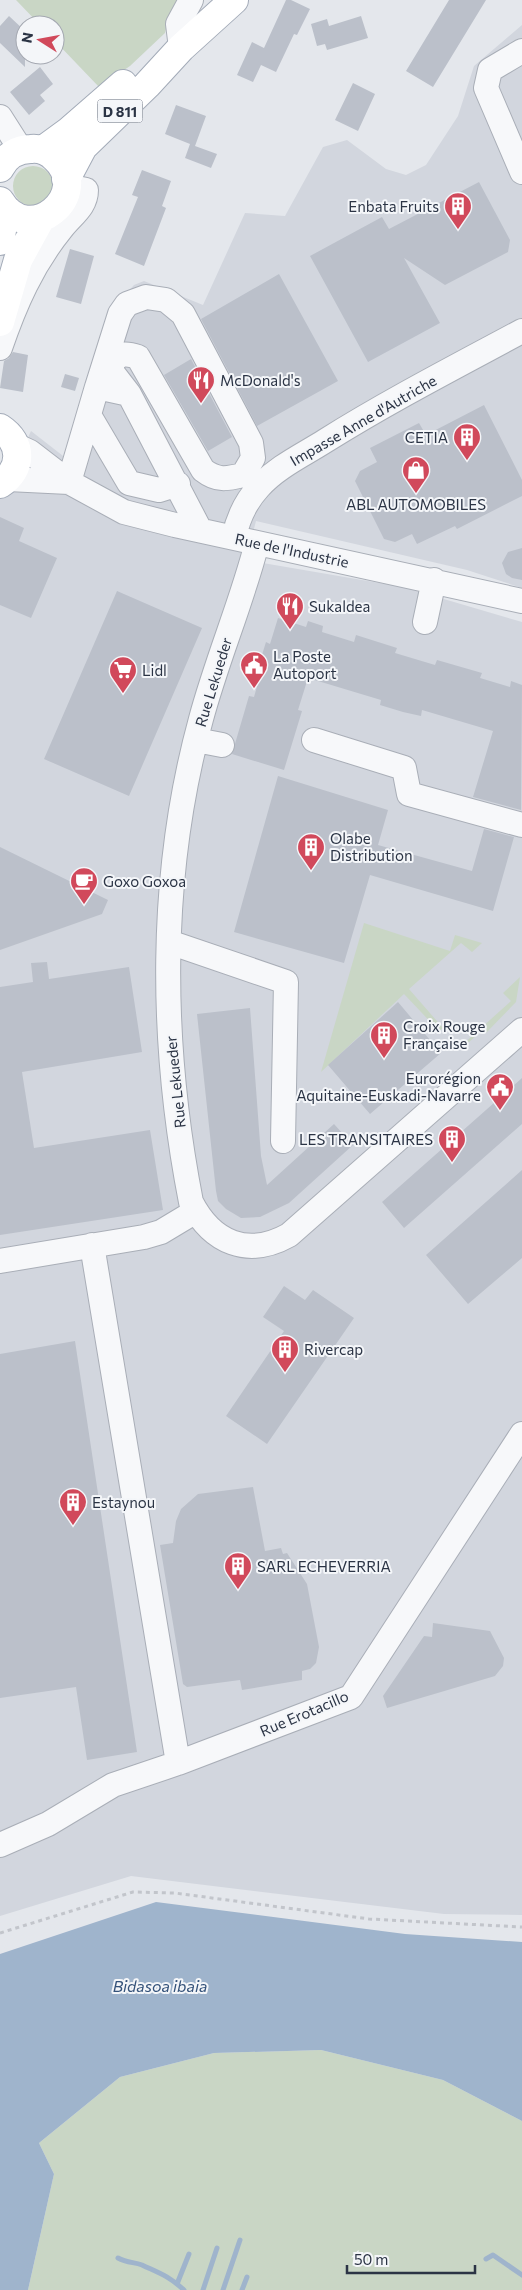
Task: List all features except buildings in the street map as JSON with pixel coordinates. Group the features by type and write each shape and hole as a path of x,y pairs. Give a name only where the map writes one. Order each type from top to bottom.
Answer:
{"main road":[{"name":"D 811","path":"66,182 83,147 181,48 234,0"},
{"name":"D 811","path":"15,154 69,131 138,72 181,48"},
{"path":"3,205 22,219 41,218 51,214 59,206 64,196 66,182 58,162 15,154"},
{"path":"0,241 3,205"},
{"path":"0,322 18,260 41,218"},
{"path":"4,481 16,466 8,437"}],"street":[{"path":"181,48 178,24 191,0"},
{"path":"522,51 490,70 486,88 522,172"},
{"path":"0,117 15,154"},
{"path":"0,348 14,306 33,267 62,227 86,201 86,190 66,182"},
{"path":"69,482 120,314 127,304 146,297 166,300 183,314 251,444 253,458 243,475 235,477 223,463 196,455 138,357 127,353 118,355 112,362 112,372 129,394 178,484 200,530"},
{"name":"Impasse Anne d'Autriche","path":"234,537 237,524 245,506 259,486 280,469 380,407 522,331"},
{"path":"97,387 129,394"},
{"path":"89,415 129,483 159,490 178,484"},
{"name":"Rue de l'Industrie","path":"8,437 69,482 124,512 522,601"},
{"name":"Rue de l'Industrie","path":"4,481 69,482"},
{"name":"Rue Lekueder","path":"257,543 196,740 176,849 169,942 171,1064 186,1174 192,1202 196,1211 210,1230 235,1244 250,1246 278,1242 305,1222 522,1030"},
{"path":"425,622 434,580"},
{"path":"196,740 222,745"},
{"path":"314,740 404,768 409,794 521,834"},
{"path":"169,942 286,982 283,1141"},
{"path":"0,1261 161,1232 196,1211"},
{"path":"92,1245 178,1763"},
{"name":"Rue Erotacillo","path":"0,1845 48,1824 113,1785 178,1763 351,1697 522,1434"}],"path":[{"path":"0,1933 133,1892 175,1893 369,1919 522,1927"}],"shaded area":[{"path":"522,25 522,588 467,570 256,521 246,560 403,587 522,622 522,1915 444,1914 131,1876 0,1916 0,498 31,431 67,459 113,308 134,285 144,281 203,305 245,213 285,216 323,147 347,140 386,169 406,175 426,165 458,116 474,66"}],"green space":[{"path":"16,0 181,0 168,21 165,33 130,66 99,87 65,51 65,15 30,15"},
{"path":"33,166 47,172 53,186 47,200 33,206 19,200 13,186 19,172"},
{"path":"364,923 450,951 455,935 482,943 472,952 461,943 409,989 443,1028 439,1031 404,994 321,1072"},
{"path":"520,977 516,1002 486,1033 483,1030 462,1048 460,1047 511,1001 503,993"},
{"path":"321,2050 443,2080 522,2121 522,2290 28,2290 54,2174 39,2143 120,2077 214,2053"}],"water":[{"name":"Bidasoa ibaia","path":"156,1902 405,1934 522,1942 522,2121 443,2080 321,2050 214,2053 120,2077 39,2143 54,2174 28,2290 0,2290 0,1954"}],"waterway":[{"path":"223,2290 240,2240"},
{"path":"203,2290 217,2248"},
{"path":"177,2284 189,2254"},
{"path":"486,2259 493,2255 522,2275"},
{"path":"118,2258 142,2265 159,2273 184,2290"},
{"path":"242,2290 247,2277"}],"place":[{"name":"Enbata Fruits","path":"458,230"},
{"name":"McDonald's","path":"201,404"},
{"name":"CETIA","path":"467,461"},
{"name":"ABL AUTOMOBILES","path":"416,494"},
{"name":"Sukaldea","path":"290,630"},
{"name":"La Poste Autoport","path":"254,689"},
{"name":"Lidl","path":"123,694"},
{"name":"Olabe Distribution","path":"311,871"},
{"name":"Goxo Goxoa","path":"84,905"},
{"name":"Croix Rouge Française","path":"384,1059"},
{"name":"Eurorégion Aquitaine-Euskadi-Navarre","path":"500,1111"},
{"name":"LES TRANSITAIRES","path":"452,1163"},
{"name":"Rivercap","path":"285,1373"},
{"name":"Estaynou","path":"73,1526"},
{"name":"SARL ECHEVERRIA","path":"238,1590"}]}
